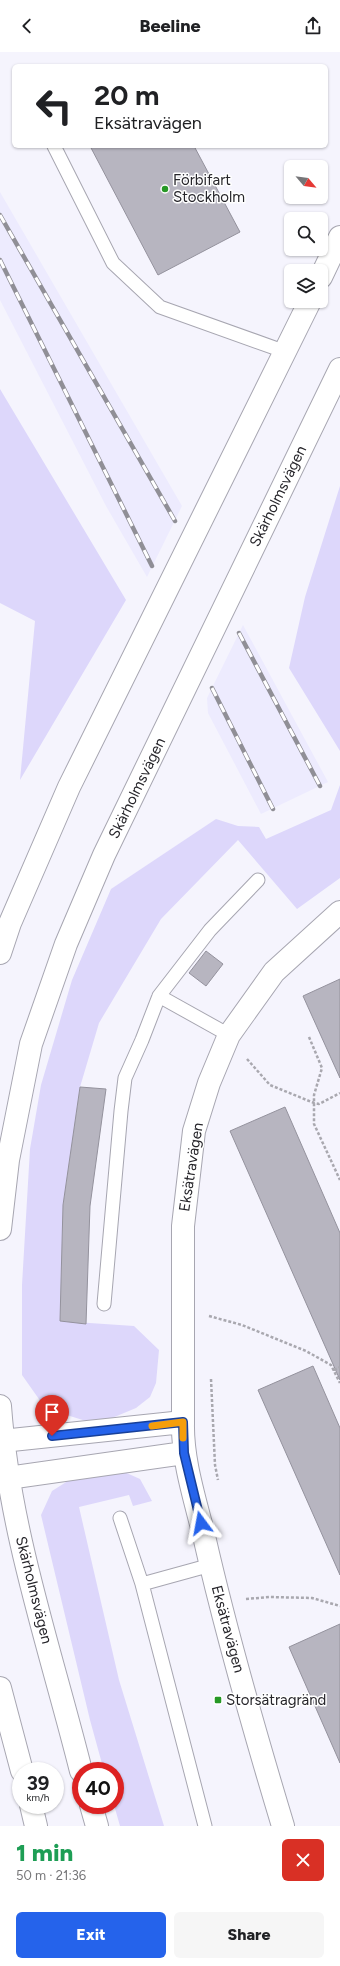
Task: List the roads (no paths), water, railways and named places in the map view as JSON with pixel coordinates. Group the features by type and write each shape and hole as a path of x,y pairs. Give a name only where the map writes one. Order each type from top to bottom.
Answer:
{"main road":[{"path":"327,264 340,237"},
{"path":"0,953 10,923 69,786 307,308"},
{"name":"Skärholmsvägen","path":"0,1229 8,1160 31,1044 66,944 104,855 340,369"},
{"name":"Eksätravägen","path":"284,1826 265,1767 210,1565 184,1453 183,1226 194,1131 209,1083 229,1035 274,972 340,912"},
{"name":"Skärholmsvägen","path":"0,1406 4,1477 79,1762"},
{"path":"1,1442 183,1422"},
{"path":"4,1477 184,1453"},
{"path":"0,1688 20,1762"},
{"path":"33,1814 36,1826"},
{"path":"94,1814 97,1826"}],"lane":[{"path":"55,148 113,263 160,307 286,352"},
{"path":"104,1304 125,1078 159,996 210,930 258,880"},
{"path":"159,996 229,1035"},
{"path":"120,1518 142,1584 206,1826"},
{"path":"142,1584 210,1565"}],"railway":[{"path":"0,215 175,521"},
{"path":"0,260 152,566"},
{"path":"239,633 320,786"},
{"path":"212,688 273,809"}],"place":[{"name":"Förbifart Stockholm","path":"165,189"},
{"name":"Storsätragränd","path":"218,1700"}]}
